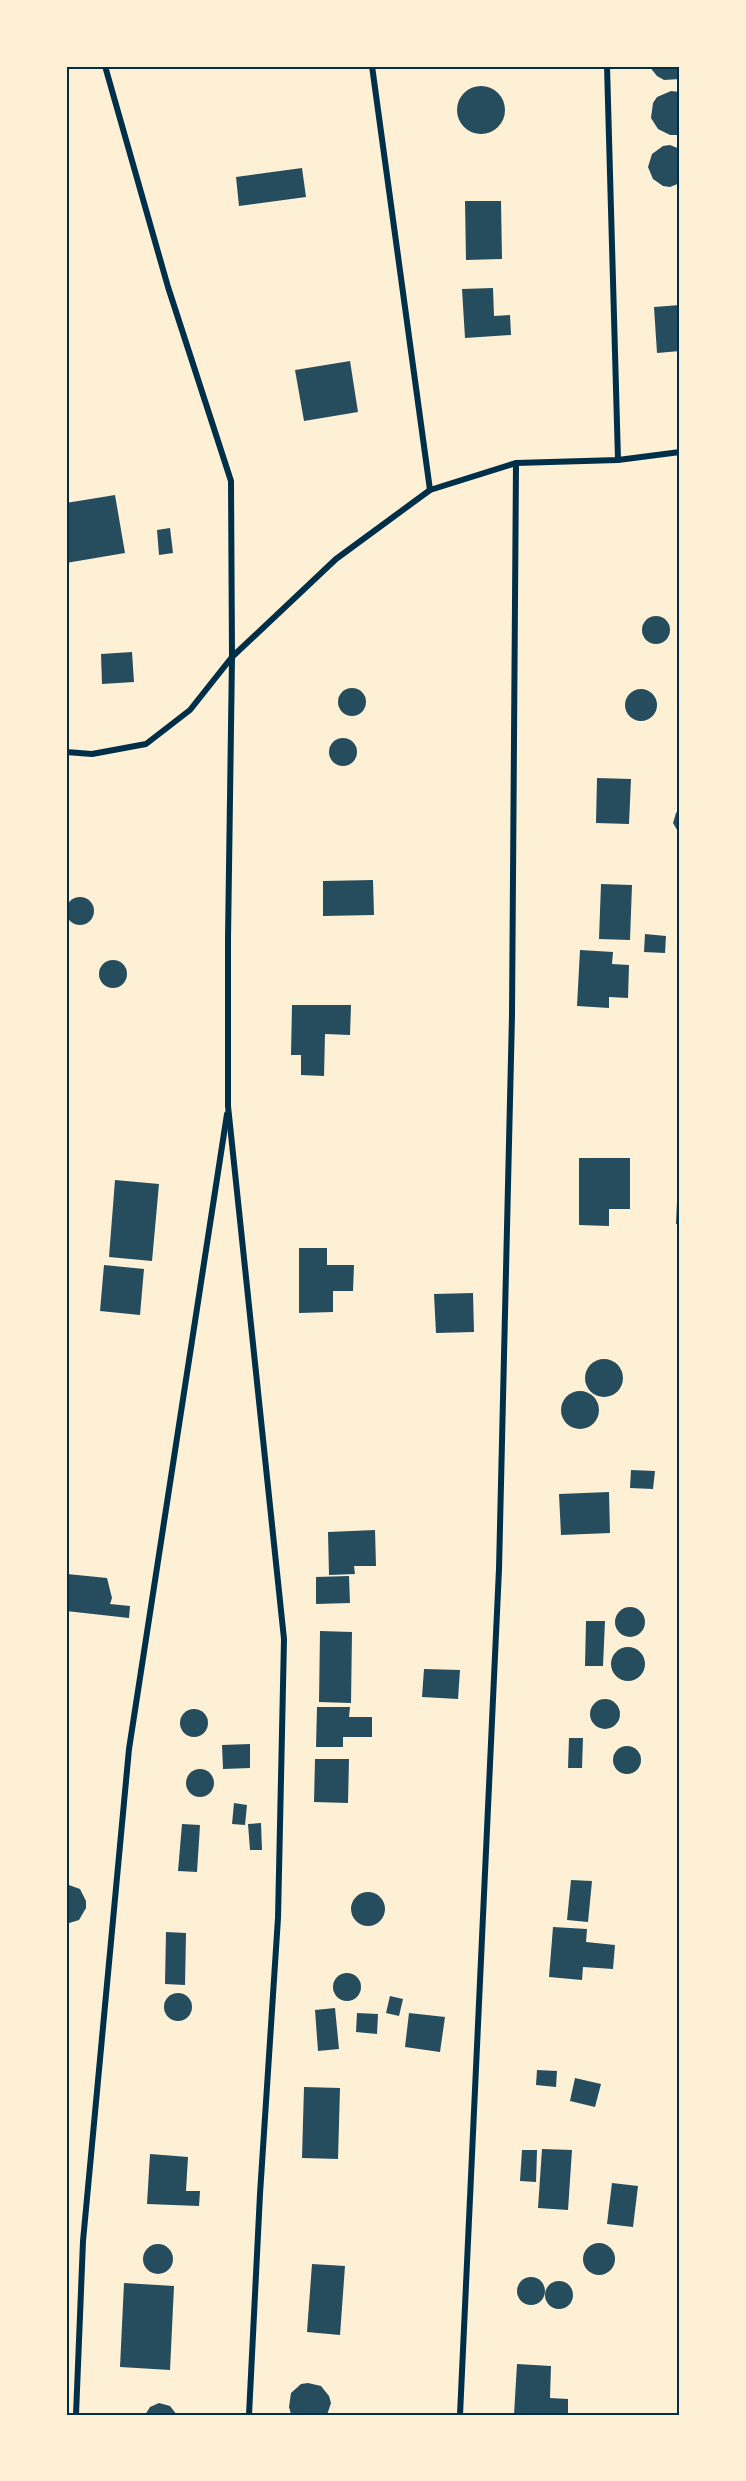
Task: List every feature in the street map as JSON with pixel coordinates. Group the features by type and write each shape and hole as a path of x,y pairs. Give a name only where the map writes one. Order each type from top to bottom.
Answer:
{"street":[{"path":"105,66 168,287 231,481 232,657 228,1106 284,1638 278,1918 260,2194 249,2415"},
{"path":"372,66 430,490"},
{"path":"607,66 618,460"},
{"path":"66,752 92,754 146,744 190,710 232,657 336,559 430,490 516,463 618,460 680,452"},
{"path":"460,2415 499,1569 512,1015 516,463"},
{"path":"76,2415 83,2241 129,1749 228,1106"}],"building":[{"path":"649,66 680,66 680,79 664,80 657,76"},
{"path":"481,86 498,93 505,110 498,127 481,134 464,127 457,110 464,93"},
{"path":"671,91 680,92 680,134 677,135 670,135 658,129 651,118 653,103 657,97"},
{"path":"670,145 680,149 680,183 670,187 663,186 653,179 648,167 652,154 663,146"},
{"path":"302,168 306,197 239,206 236,177"},
{"path":"465,201 501,201 502,259 466,260"},
{"path":"493,288 494,316 510,315 511,335 465,338 462,289"},
{"path":"680,305 680,351 657,353 654,307"},
{"path":"350,361 358,412 304,421 295,370"},
{"path":"115,495 125,553 66,563 66,503"},
{"path":"170,528 173,553 159,555 157,530"},
{"path":"656,616 666,620 670,630 666,640 656,644 646,640 642,630 646,620"},
{"path":"132,652 134,682 102,684 101,654"},
{"path":"352,688 362,692 366,702 362,712 352,716 342,712 338,702 342,692"},
{"path":"641,689 653,693 657,705 653,717 641,721 629,717 625,705 629,693"},
{"path":"343,738 353,742 357,752 353,762 343,766 333,762 329,752 333,742"},
{"path":"597,778 631,779 629,824 596,823"},
{"path":"680,808 680,835 673,823"},
{"path":"373,880 374,915 323,916 323,881"},
{"path":"601,884 632,885 630,940 599,939"},
{"path":"80,897 90,901 94,911 90,921 80,925 70,921 66,911 70,901"},
{"path":"645,934 666,936 665,953 644,952"},
{"path":"580,950 613,952 612,964 629,965 628,998 609,997 609,1008 577,1006"},
{"path":"113,960 123,964 127,974 123,984 113,988 103,984 99,974 103,964"},
{"path":"292,1005 351,1005 350,1035 325,1034 324,1076 301,1075 301,1055 291,1055"},
{"path":"579,1158 630,1158 630,1209 609,1209 609,1226 579,1225"},
{"path":"678,1179 680,1179 680,1224 676,1224"},
{"path":"115,1180 159,1184 152,1261 109,1257"},
{"path":"299,1248 327,1248 327,1265 354,1265 353,1291 333,1291 333,1312 299,1313"},
{"path":"104,1265 144,1269 140,1315 100,1311"},
{"path":"473,1293 474,1332 436,1333 434,1294"},
{"path":"604,1359 618,1364 623,1378 618,1392 604,1397 590,1392 585,1378 590,1364"},
{"path":"580,1391 594,1396 599,1410 594,1424 580,1429 566,1424 561,1410 566,1396"},
{"path":"631,1470 655,1471 653,1489 630,1488"},
{"path":"609,1492 610,1533 561,1535 559,1494"},
{"path":"375,1530 376,1566 354,1566 355,1574 329,1575 328,1532"},
{"path":"67,1574 107,1578 112,1598 110,1604 130,1606 129,1618 66,1611"},
{"path":"349,1576 350,1603 316,1604 316,1577"},
{"path":"630,1607 641,1611 645,1622 641,1633 630,1637 619,1633 615,1622 619,1611"},
{"path":"586,1621 605,1621 603,1666 585,1666"},
{"path":"320,1631 352,1632 351,1703 319,1702"},
{"path":"628,1647 640,1652 645,1664 640,1676 628,1681 616,1676 611,1664 616,1652"},
{"path":"424,1669 460,1670 458,1699 422,1697"},
{"path":"605,1699 616,1703 620,1714 616,1725 605,1729 594,1725 590,1714 594,1703"},
{"path":"317,1707 350,1707 349,1717 372,1717 372,1737 343,1737 343,1747 316,1747"},
{"path":"194,1709 204,1713 208,1723 204,1733 194,1737 184,1733 180,1723 184,1713"},
{"path":"569,1738 583,1738 582,1768 568,1768"},
{"path":"250,1744 250,1768 223,1769 222,1745"},
{"path":"627,1746 637,1750 641,1760 637,1770 627,1774 617,1770 613,1760 617,1750"},
{"path":"315,1759 349,1759 348,1803 314,1802"},
{"path":"200,1769 210,1773 214,1783 210,1793 200,1797 190,1793 186,1783 190,1773"},
{"path":"234,1803 247,1805 245,1825 232,1824"},
{"path":"261,1823 262,1850 250,1850 248,1824"},
{"path":"182,1824 200,1825 197,1872 178,1871"},
{"path":"571,1880 592,1881 588,1922 567,1920"},
{"path":"66,1884 80,1889 86,1901 86,1908 79,1920 66,1924"},
{"path":"368,1892 380,1897 385,1909 380,1921 368,1926 356,1921 351,1909 356,1897"},
{"path":"553,1927 587,1929 586,1942 615,1945 613,1969 583,1967 582,1980 549,1977"},
{"path":"166,1932 186,1933 185,1985 165,1984"},
{"path":"347,1973 357,1977 361,1987 357,1997 347,2001 337,1997 333,1987 337,1977"},
{"path":"178,1993 188,1997 192,2007 188,2017 178,2021 168,2017 164,2007 168,1997"},
{"path":"390,1996 403,1999 399,2016 386,2013"},
{"path":"335,2008 339,2049 318,2051 315,2010"},
{"path":"357,2013 378,2014 377,2034 356,2032"},
{"path":"409,2013 445,2017 440,2052 405,2047"},
{"path":"537,2070 557,2071 556,2087 536,2085"},
{"path":"575,2078 601,2084 595,2107 570,2101"},
{"path":"304,2087 340,2088 338,2159 302,2158"},
{"path":"542,2149 572,2150 568,2210 538,2208"},
{"path":"522,2150 537,2150 536,2182 520,2181"},
{"path":"150,2154 188,2157 186,2191 200,2191 199,2206 147,2204"},
{"path":"612,2183 638,2186 633,2227 607,2224"},
{"path":"599,2243 611,2247 615,2259 611,2271 599,2275 587,2271 583,2259 587,2247"},
{"path":"158,2244 169,2248 173,2259 169,2270 158,2274 147,2270 143,2259 147,2248"},
{"path":"312,2264 345,2266 340,2335 307,2332"},
{"path":"531,2277 541,2281 545,2291 541,2301 531,2305 521,2301 517,2291 521,2281"},
{"path":"559,2281 569,2285 573,2295 569,2305 559,2309 549,2305 545,2295 549,2285"},
{"path":"124,2283 174,2286 170,2370 120,2367"},
{"path":"517,2364 551,2366 550,2398 568,2399 568,2415 514,2415"},
{"path":"301,2384 321,2386 329,2396 331,2403 327,2415 291,2414 289,2407 291,2393"},
{"path":"159,2403 170,2406 177,2415 145,2415 150,2407"}]}
